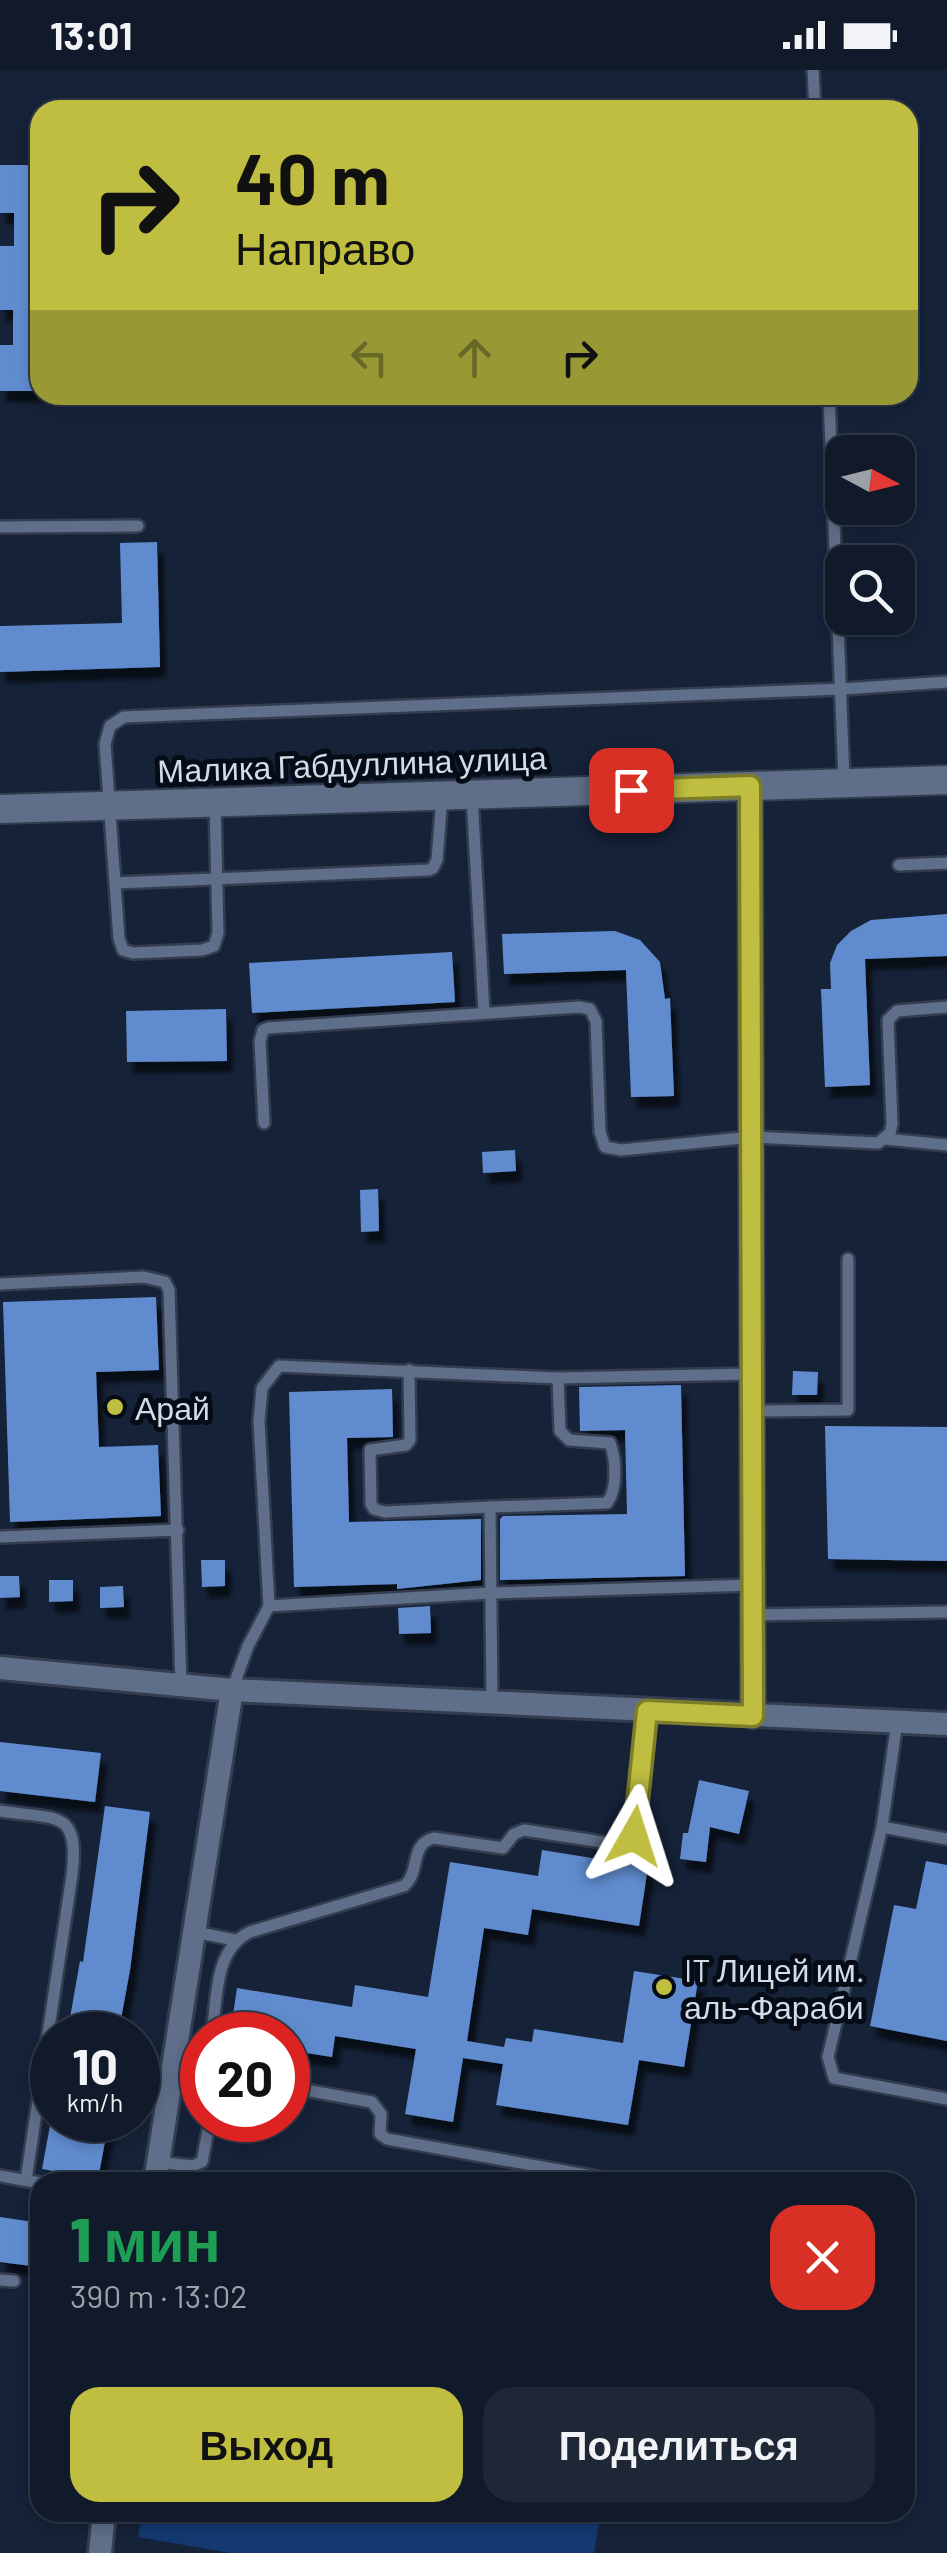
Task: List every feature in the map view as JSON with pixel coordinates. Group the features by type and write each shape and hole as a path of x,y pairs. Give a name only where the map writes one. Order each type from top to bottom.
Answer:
{"street":[{"name":"Малика Габдуллина улица","path":"0,809 947,780"},
{"path":"750,786 753,1716"},
{"path":"0,1668 232,1690 947,1724"},
{"path":"156,2172 232,1690"},
{"path":"100,2553 103,2522"}],"lane":[{"path":"814,70 816,100"},
{"path":"829,405 844,783"},
{"path":"0,527 138,526"},
{"path":"215,802 217,940 208,949 134,953 123,950 119,940 106,734 115,720 124,717 842,690 947,682"},
{"path":"472,794 484,1012"},
{"path":"115,883 434,868 442,795"},
{"path":"900,864 947,863"},
{"path":"885,1139 892,1124 888,1020 897,1010 947,1007"},
{"path":"264,1123 260,1041 263,1030 268,1028 484,1012 590,1009 596,1021 600,1132 605,1147 621,1150 752,1137 869,1144 885,1139 947,1145"},
{"path":"752,1411 848,1410 848,1259"},
{"path":"0,1284 144,1277 164,1282 170,1302 181,1685"},
{"path":"232,1690 248,1646 269,1606 260,1421 262,1388 279,1366 558,1378 750,1374"},
{"path":"409,1370 410,1440 402,1446 370,1450 370,1504 385,1512 607,1503 613,1495 612,1447 606,1441 564,1436 559,1424 558,1378"},
{"path":"490,1507 492,1703"},
{"path":"0,1537 178,1530"},
{"path":"269,1606 491,1593 752,1585"},
{"path":"752,1616 947,1612"},
{"path":"215,2012 224,1956 235,1940 250,1932 404,1886 414,1874 420,1845 429,1839 503,1848 514,1834 524,1830 622,1846 630,1844 647,1711"},
{"path":"897,1722 882,1827 828,2058 834,2078 947,2099"},
{"path":"0,1811 66,1824 72,1830 75,1848 26,2180"},
{"path":"882,1827 947,1839"},
{"path":"195,1932 235,1940"},
{"path":"310,2091 372,2102 381,2114 380,2134 387,2139 570,2172"},
{"path":"156,2172 202,2162 206,2142"},
{"path":"0,2176 30,2181"},
{"path":"0,2280 14,2281"}],"shaded area":[{"path":"141,2522 599,2522 594,2553 230,2553 138,2537"}],"building":[{"path":"0,165 30,165 30,391 0,391 0,345 13,345 13,310 0,310 0,246 14,246 14,213 0,213"},
{"path":"157,542 160,667 0,672 0,626 122,623 120,543"},
{"path":"947,914 947,956 865,959 870,1085 825,1087 821,989 831,989 830,963 837,945 871,920"},
{"path":"615,931 640,940 660,962 665,999 670,998 674,1096 631,1097 626,970 504,974 502,934"},
{"path":"452,952 455,1002 252,1013 249,963"},
{"path":"226,1009 227,1061 127,1062 126,1011"},
{"path":"515,1150 516,1171 483,1173 482,1152"},
{"path":"378,1189 379,1231 361,1232 360,1190"},
{"path":"156,1297 159,1370 96,1372 99,1447 158,1445 161,1516 10,1522 3,1302"},
{"path":"793,1371 818,1372 817,1395 792,1395"},
{"path":"681,1385 685,1576 500,1580 503,1516 627,1514 625,1430 580,1431 579,1387"},
{"path":"392,1389 393,1437 347,1438 349,1522 481,1519 481,1580 397,1589 397,1584 294,1587 289,1392"},
{"path":"825,1426 947,1427 947,1561 828,1559"},
{"path":"201,1560 225,1560 225,1586 202,1587"},
{"path":"0,1576 19,1576 20,1597 0,1598"},
{"path":"49,1580 73,1580 73,1601 49,1602"},
{"path":"123,1586 124,1607 100,1608 100,1587"},
{"path":"430,1606 431,1633 399,1634 398,1608"},
{"path":"0,1742 101,1753 95,1802 0,1791"},
{"path":"699,1780 749,1791 739,1834 710,1827 706,1862 680,1859 683,1833 688,1833"},
{"path":"105,1806 150,1812 122,2012 71,2012 80,1961 83,1962"},
{"name":"IT Лицей им. аль-Фараби","path":"542,1850 648,1867 639,1926 532,1909 528,1935 484,1928 467,2041 504,2047 506,2038 532,2042 534,2029 623,2043 634,1971 698,1981 684,2067 639,2060 628,2125 496,2105 503,2064 463,2058 453,2122 405,2114 416,2049 335,2036 332,2057 310,2054 310,2012 233,2012 237,1988 352,2007 355,1985 428,1997 450,1862 538,1876"},
{"path":"926,1861 947,1865 947,2041 870,2026 894,1905 916,1909"},
{"path":"47,2142 105,2142 99,2172 42,2169"},
{"path":"0,2217 30,2222 30,2266 0,2262"}],"place":[{"name":"Арай","path":"115,1407"},
{"name":"IT Лицей им. аль-Фараби","path":"664,1987"}],"route":[{"path":"631,790 750,786 752,1137 753,1716 647,1711 634,1836"}]}
